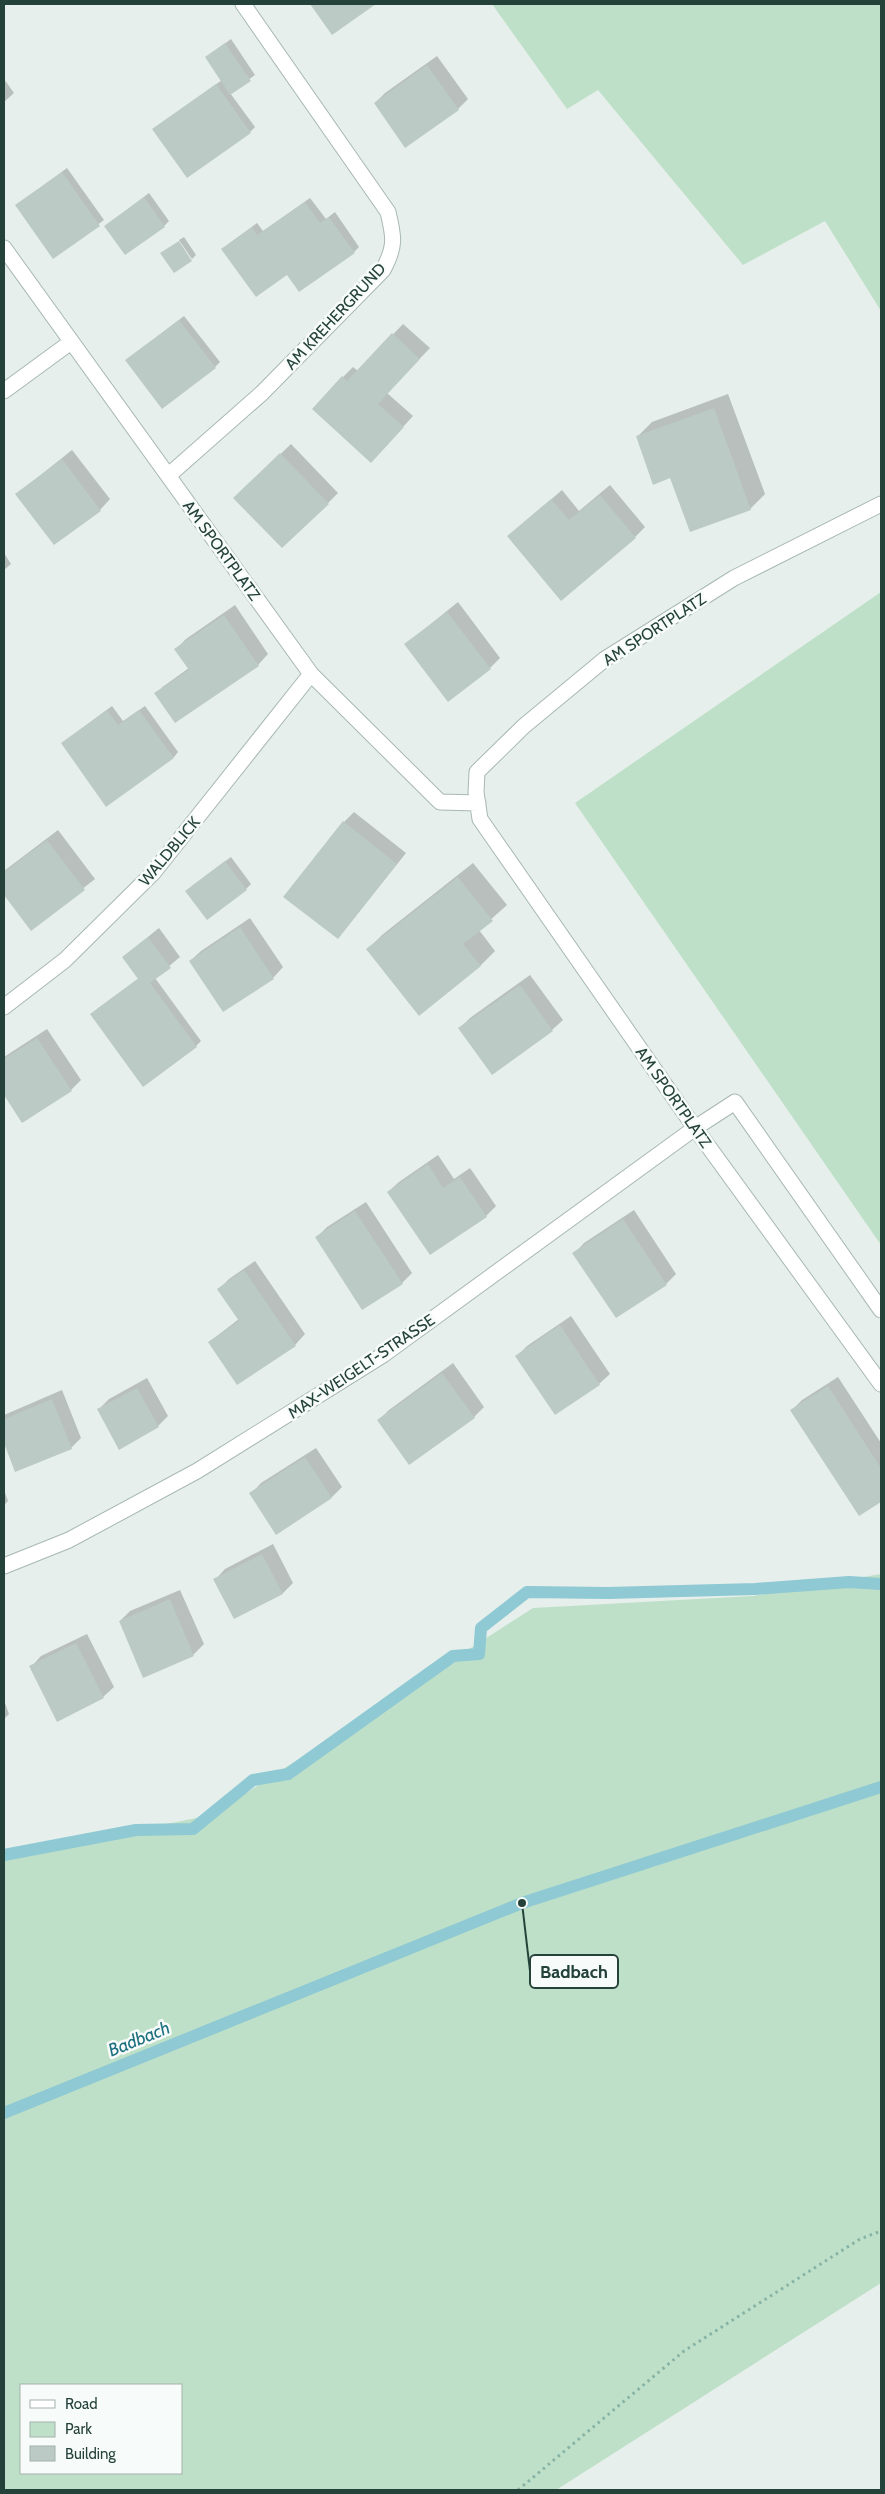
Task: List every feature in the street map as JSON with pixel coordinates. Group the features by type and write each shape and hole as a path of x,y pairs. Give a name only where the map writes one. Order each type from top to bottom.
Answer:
{"street":[{"name":"AM KREHERGRUND","path":"169,475 262,393 383,270 392,252 393,232 388,212 244,4"},
{"name":"AM SPORTPLATZ","path":"4,248 311,674 440,802 478,803"},
{"path":"4,391 71,342"},
{"name":"AM SPORTPLATZ","path":"881,504 734,578 605,659 524,726 477,772 480,819 695,1128 881,1384"},
{"name":"WALDBLICK","path":"4,1007 65,960 153,873 311,674"},
{"name":"MAX-WEIGELT-STRASSE","path":"4,1566 69,1540 197,1471 383,1355 695,1128 735,1102 881,1310"}],"path":[{"path":"518,2490 684,2351 860,2239 881,2231"}],"green space":[{"path":"492,4 881,4 881,311 825,221 743,265 598,90 567,109"},
{"path":"881,592 881,1245 575,803"},
{"path":"881,1574 881,2283 556,2490 4,2490 4,1856 212,1815 533,1608 753,1596"}],"building":[{"path":"310,4 376,4 332,35"},
{"path":"225,43 251,81 230,95 205,57"},
{"path":"427,65 459,110 405,148 374,103"},
{"path":"216,84 251,133 187,178 152,129"},
{"path":"62,172 100,226 53,259 15,205"},
{"path":"144,197 165,227 125,255 104,226"},
{"path":"305,202 320,223 329,217 355,253 299,292 287,275 256,297 221,249 252,227 257,235"},
{"path":"179,241 192,261 174,273 160,253"},
{"path":"179,320 216,368 162,409 125,360"},
{"path":"392,333 420,359 378,404 404,427 371,463 312,409 342,376 347,381"},
{"path":"714,408 751,510 690,532 670,478 653,485 636,436"},
{"path":"280,453 329,504 282,548 233,498"},
{"path":"62,459 101,511 54,545 15,494"},
{"path":"600,495 636,538 561,601 507,536 551,499 569,520"},
{"path":"447,612 491,669 448,702 404,644"},
{"path":"224,615 259,666 175,723 154,693 189,670 174,649"},
{"path":"107,710 118,725 139,710 174,758 106,807 61,743"},
{"path":"343,821 397,864 338,939 283,897"},
{"path":"47,840 85,890 31,931 4,895 4,872"},
{"path":"225,861 247,890 207,920 185,891"},
{"path":"458,877 493,921 463,944 481,966 419,1016 366,949"},
{"path":"240,927 274,979 223,1012 189,961"},
{"path":"148,937 171,968 150,983 197,1047 143,1087 90,1014 138,979 122,957"},
{"path":"520,985 553,1031 492,1075 458,1028"},
{"path":"37,1038 72,1091 22,1123 4,1095 4,1059"},
{"path":"428,1164 443,1188 460,1177 487,1217 430,1255 387,1192"},
{"path":"355,1211 403,1284 362,1310 315,1237"},
{"path":"623,1219 667,1285 616,1318 572,1253"},
{"path":"244,1270 296,1346 237,1385 208,1342 239,1321 217,1289"},
{"path":"560,1325 600,1385 555,1415 515,1356"},
{"path":"442,1373 475,1418 409,1465 377,1420"},
{"path":"828,1386 881,1468 881,1502 859,1516 790,1410"},
{"path":"137,1388 159,1427 119,1450 97,1409"},
{"path":"52,1399 72,1449 15,1472 4,1443 4,1419"},
{"path":"305,1457 332,1498 276,1535 249,1493"},
{"path":"262,1554 283,1594 234,1619 213,1579"},
{"path":"170,1599 194,1656 143,1678 119,1621"},
{"path":"76,1643 104,1698 57,1722 29,1666"}],"waterway":[{"path":"4,1855 136,1830 193,1829 253,1780 288,1774 453,1656 479,1654 481,1628 527,1592 608,1593 755,1589 849,1582 881,1584"},
{"name":"Badbach","path":"4,2113 522,1903 881,1787"}],"place":[{"name":"Badbach","path":"522,1903"}]}
